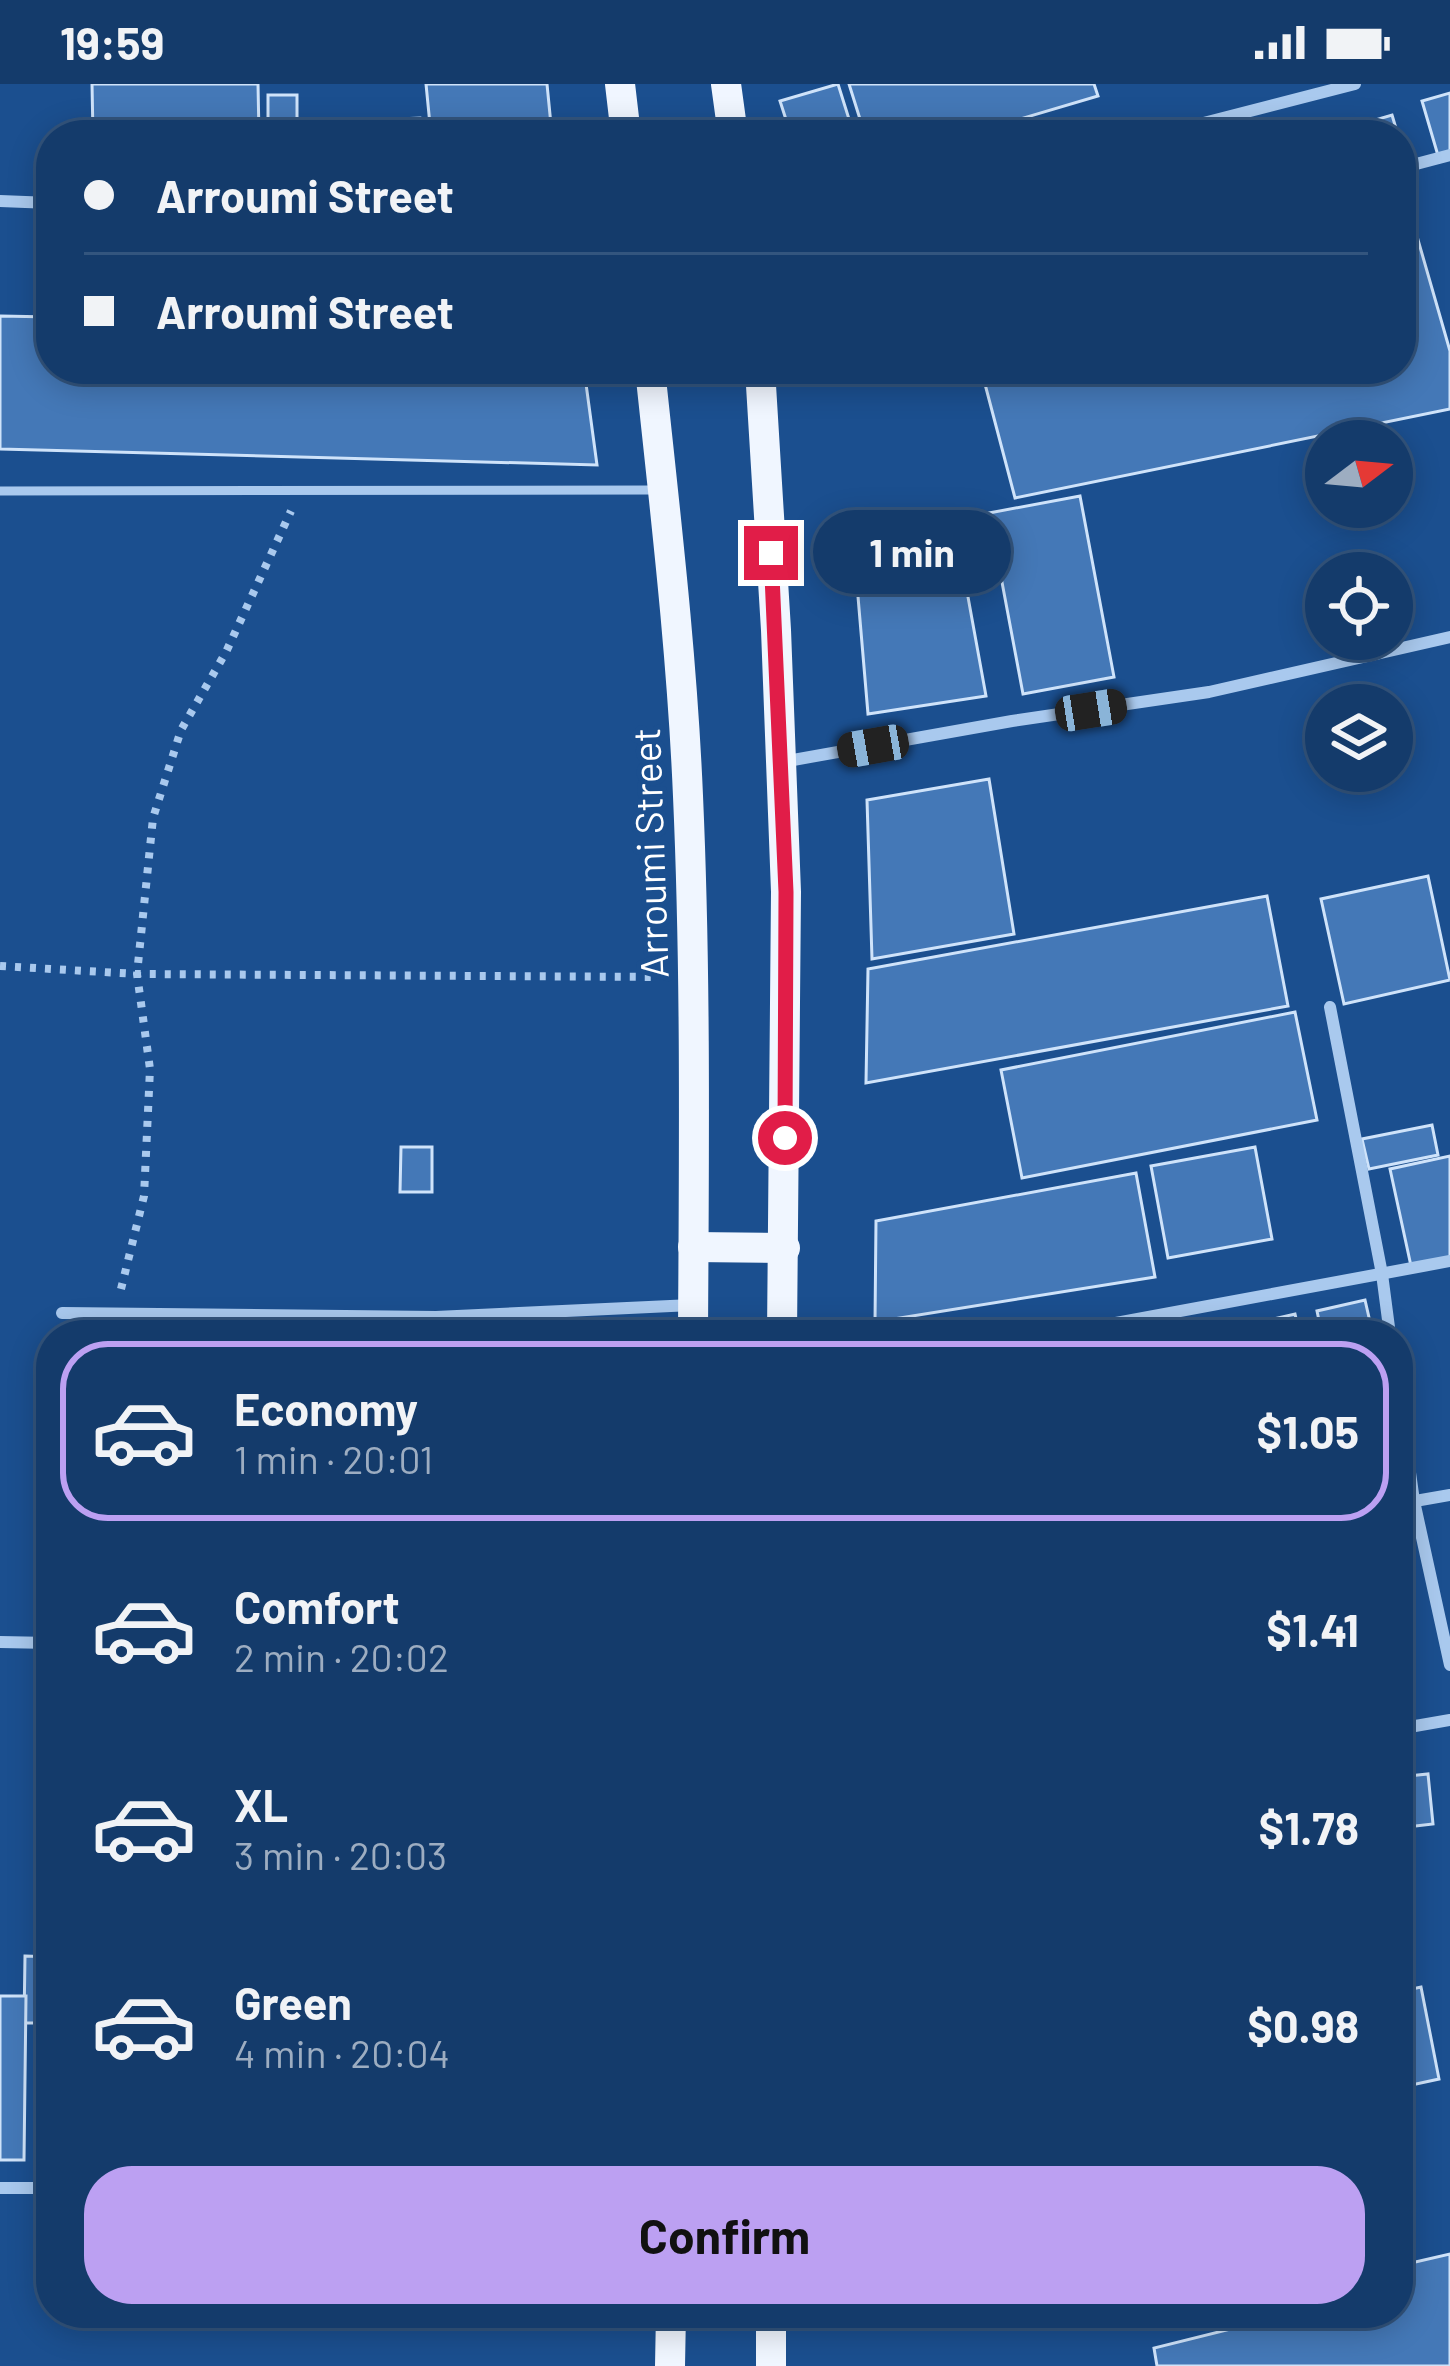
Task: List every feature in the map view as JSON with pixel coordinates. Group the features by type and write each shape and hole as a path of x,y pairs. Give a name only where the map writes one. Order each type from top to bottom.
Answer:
{"main road":[{"path":"620,84 624,120"},
{"path":"726,84 731,120"},
{"name":"Arroumi Street","path":"651,384 688,794 694,977 693,1320"},
{"path":"761,384 786,892 783,1320"},
{"path":"693,1247 785,1248"},
{"path":"670,2366 671,2328"},
{"path":"770,2366 771,2328"}],"street":[{"path":"1215,120 1354,84"},
{"path":"1416,164 1450,155"},
{"path":"0,201 36,202"},
{"path":"781,762 1209,692 1450,637"},
{"path":"1330,1007 1388,1320"},
{"path":"1132,1320 1450,1261"},
{"path":"62,1313 693,1320"},
{"path":"1413,1494 1450,1664"},
{"path":"1414,1501 1450,1495"},
{"path":"0,1642 36,1642"},
{"path":"1413,1726 1450,1720"},
{"path":"0,2188 36,2188"}],"lane":[{"path":"0,491 662,490"}],"path":[{"path":"115,1313 144,1196 150,1069 137,974 153,818 181,730 226,652 300,490"},
{"path":"0,966 137,974 694,977"}],"building":[{"path":"92,84 258,84 259,120 93,120"},
{"path":"426,84 547,84 551,120 430,120"},
{"path":"838,84 849,120 786,120 780,101"},
{"path":"849,84 1094,84 1098,96 1017,120 860,120"},
{"path":"1450,93 1450,156 1439,159 1422,101"},
{"path":"268,95 297,95 297,120 268,120"},
{"path":"1416,233 1450,351 1450,409 1396,420 1305,420 1305,439 1015,498 985,384 1416,384"},
{"path":"0,316 36,317 36,384 586,384 597,465 0,449"},
{"path":"1080,496 1114,677 1023,694 989,513"},
{"path":"954,520 986,696 868,714 853,538"},
{"path":"989,779 1014,934 872,959 867,800"},
{"path":"1428,876 1450,980 1344,1004 1321,899"},
{"path":"1267,896 1288,1006 866,1083 868,969"},
{"path":"1295,1012 1317,1120 1022,1178 1001,1070"},
{"path":"1432,1125 1438,1155 1369,1169 1362,1139"},
{"path":"401,1147 432,1147 432,1192 400,1192"},
{"path":"1255,1147 1272,1239 1168,1258 1151,1166"},
{"path":"1450,1156 1450,1257 1411,1266 1390,1169"},
{"path":"1136,1173 1155,1277 875,1320 876,1221"},
{"path":"1365,1300 1370,1320 1319,1320 1317,1311"},
{"path":"1428,1774 1433,1824 1413,1826 1413,1776"},
{"path":"25,1956 36,1956 36,2023 24,2023"},
{"path":"1421,1987 1439,2079 1413,2085 1413,1989"},
{"path":"0,1996 26,1996 24,2160 0,2160"},
{"path":"1450,2254 1450,2366 1157,2366 1154,2348 1235,2328 1413,2328 1413,2263"}],"route":[{"path":"771,553 786,892 785,1138"}]}
